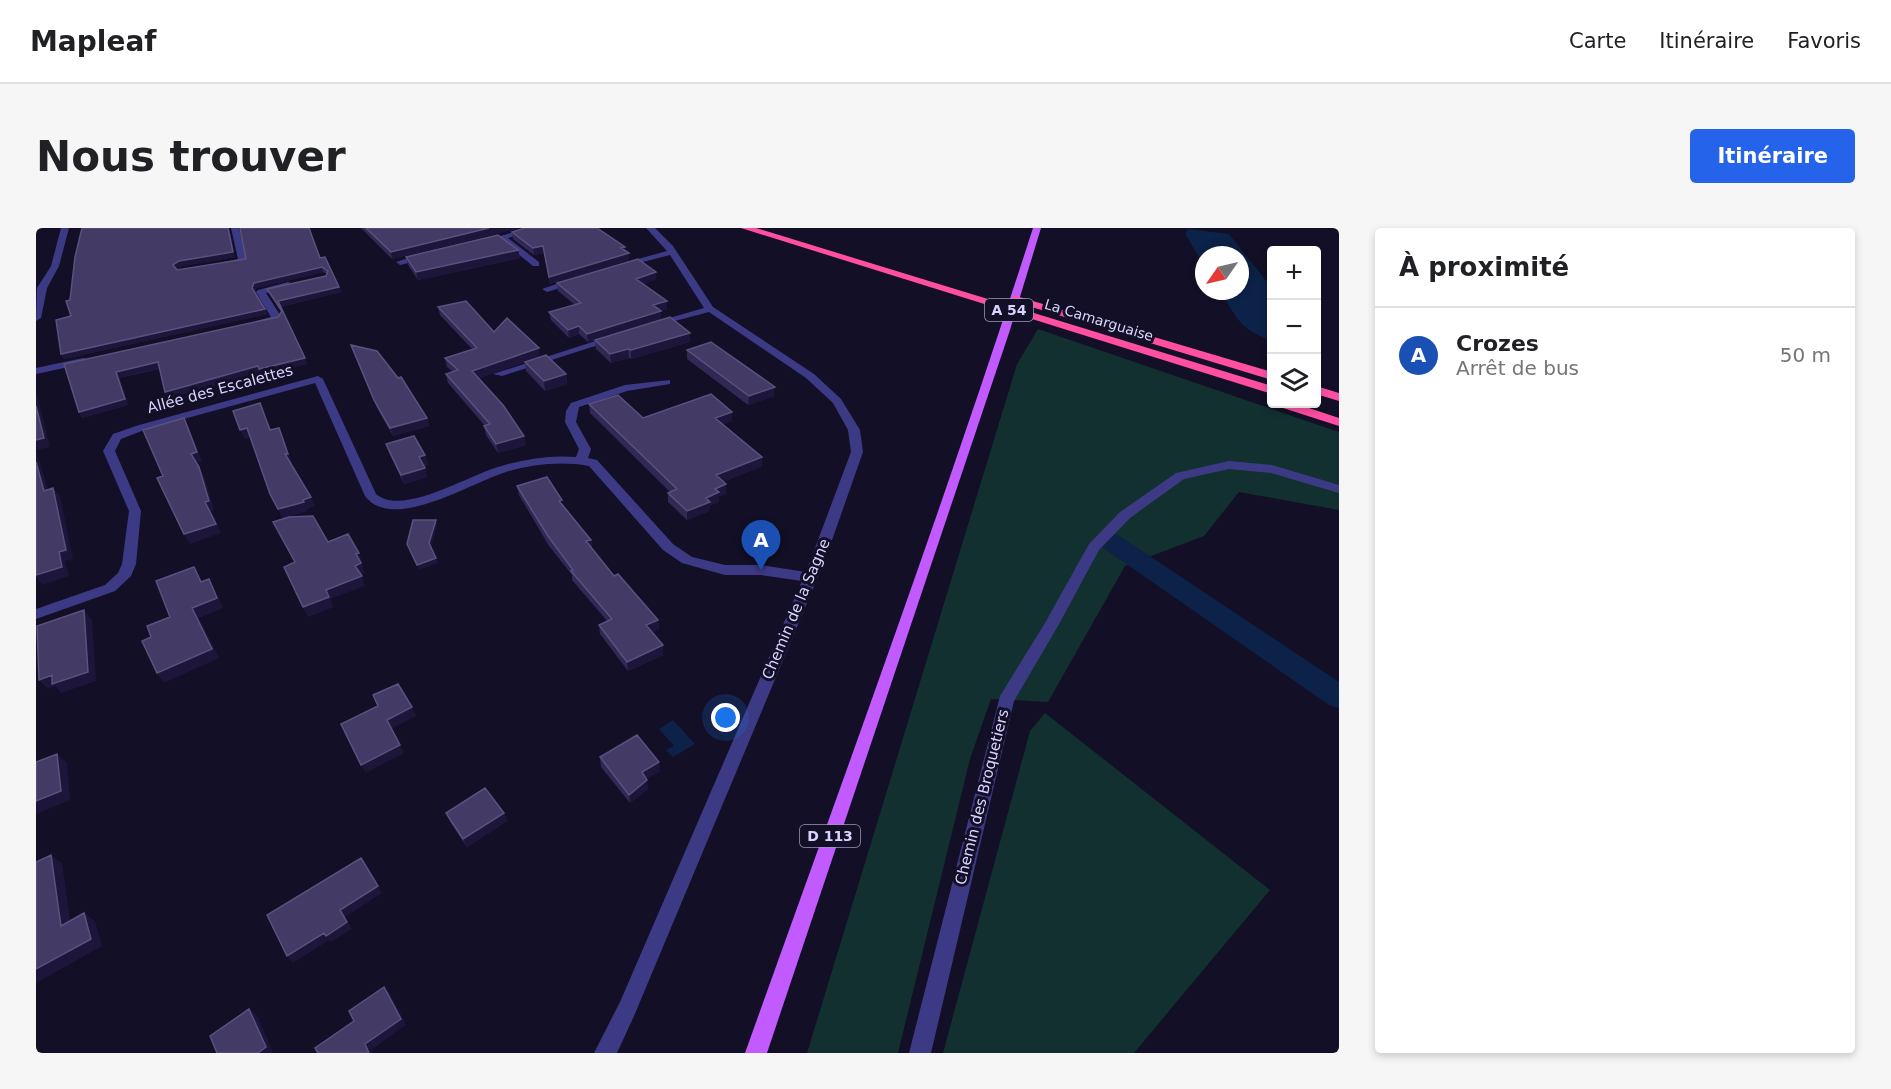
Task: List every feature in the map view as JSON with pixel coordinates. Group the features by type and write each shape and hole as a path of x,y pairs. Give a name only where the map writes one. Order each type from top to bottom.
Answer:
{"highway":[{"name":"La Camarguaise","path":"746,228 1267,388"},
{"name":"La Camarguaise","path":"781,228 1267,373"},
{"path":"1057,324 1267,397"},
{"path":"1321,386 1339,391"},
{"path":"1321,391 1339,396"},
{"path":"1321,406 1339,411"},
{"path":"1297,408 1339,422"}],"main road":[{"name":"D 113","path":"756,1053 1004,333 1037,228"}],"street":[{"path":"36,318 42,288 55,266 64,228"},
{"path":"212,266 243,261 235,228"},
{"path":"468,245 538,228"},
{"name":"Chemin de la Sagne","path":"605,1053 632,998 810,578 857,452 854,430 837,402 810,376 710,309 672,252 650,228"},
{"path":"502,237 536,264"},
{"path":"615,269 672,252"},
{"path":"400,262 434,254"},
{"path":"547,289 592,275"},
{"path":"243,326 277,318 261,292 303,282"},
{"path":"643,329 710,309"},
{"path":"498,374 621,336"},
{"path":"36,371 93,359"},
{"name":"Allée des Escalettes","path":"36,614 110,588 124,576 129,564 135,511 109,451 110,444 115,437 143,427 318,379 371,496 382,504 395,506 414,503 510,468 558,460 581,460"},
{"path":"666,382 625,388 575,405 570,411 568,420 585,449 581,460 593,463 668,548 687,560 725,570 760,570 810,578"},
{"name":"Chemin des Broquetiers","path":"920,1053 1006,700 1051,626 1094,547 1125,515 1180,476 1229,465 1272,469 1339,489"}],"green space":[{"path":"1038,329 1339,432 1339,510 1239,492 1204,536 1125,566 1048,702 991,699 970,759 898,1053 807,1053 1017,364"},
{"path":"1045,713 1270,890 1134,1053 943,1053 1030,731"}],"water":[{"path":"1188,229 1229,234 1239,246 1195,246 1195,250 1185,234"},
{"path":"1249,259 1267,282 1267,339 1252,332 1240,322 1226,300 1249,300"},
{"path":"673,720 695,744 673,757 666,750 674,746 659,729"}],"building":[{"path":"82,228 228,228 233,252 179,261 173,265 177,270 246,259 240,228 309,228 320,258 325,257 339,287 278,301 305,358 259,369 258,366 165,392 158,362 116,372 125,399 79,412 64,364 278,317 282,311 267,289 326,276 328,271 322,267 254,283 252,288 265,309 61,354 56,320 71,316 66,301 70,300 75,257"},
{"path":"366,228 489,228 391,252"},
{"path":"525,228 597,228 625,247 621,248 629,253 549,277 543,246 533,248 512,232"},
{"path":"498,235 518,250 416,272 406,257"},
{"path":"638,259 656,272 636,279 667,301 653,305 661,311 587,334 579,326 568,330 549,312 581,303 557,283"},
{"path":"466,301 494,332 507,318 539,348 472,371 503,405 524,436 496,444 484,426 490,424 446,374 458,370 445,358 477,348 438,307"},
{"path":"670,317 690,333 610,354 595,340"},
{"path":"711,342 775,387 749,396 687,350"},
{"path":"351,345 377,351 398,378 401,377 427,418 390,428 374,400"},
{"path":"546,355 566,374 544,381 525,362"},
{"path":"711,394 732,412 715,418 762,457 716,475 726,484 715,489 719,492 706,498 710,502 687,511 668,493 677,489 589,404 618,395 643,418"},
{"path":"260,403 270,430 279,428 288,454 285,454 311,497 303,500 304,502 278,509 270,494 247,428 240,430 233,411"},
{"path":"36,406 44,438 36,440"},
{"path":"184,418 197,452 191,454 199,467 209,501 205,502 216,524 184,534 157,478 163,476 143,430"},
{"path":"414,436 425,455 419,457 425,468 401,475 386,444"},
{"path":"36,462 44,491 53,488 66,550 59,552 62,567 36,575"},
{"path":"547,477 562,500 559,501 591,540 586,541 614,576 618,574 658,620 646,625 663,645 627,662 599,625 612,619 571,571 573,570 548,536 517,486"},
{"path":"313,516 328,542 348,534 359,553 356,554 361,563 355,566 362,576 326,590 329,597 303,607 284,567 295,562 273,522 289,517"},
{"path":"413,520 436,520 429,543 436,558 417,565 407,544"},
{"path":"194,567 201,582 209,579 217,598 192,608 212,649 157,673 142,641 151,637 147,626 170,617 156,581"},
{"path":"84,610 88,672 52,684 52,675 39,680 37,626"},
{"path":"398,684 412,707 387,720 400,745 361,765 341,724 378,706 373,695"},
{"path":"637,735 659,762 642,772 647,780 629,795 600,757"},
{"path":"57,754 61,791 36,801 36,762"},
{"path":"485,788 504,813 463,839 446,813"},
{"path":"51,855 61,926 84,913 91,939 36,969 36,862"},
{"path":"361,858 378,886 340,910 347,922 326,936 324,933 287,956 267,915"},
{"path":"384,987 401,1019 365,1044 369,1053 318,1053 315,1048 354,1021 349,1011"},
{"path":"249,1009 266,1047 258,1053 217,1053 210,1036"}],"waterway":[{"path":"1110,541 1339,697"}],"place":[{"name":"Crozes","path":"761,570"}]}
